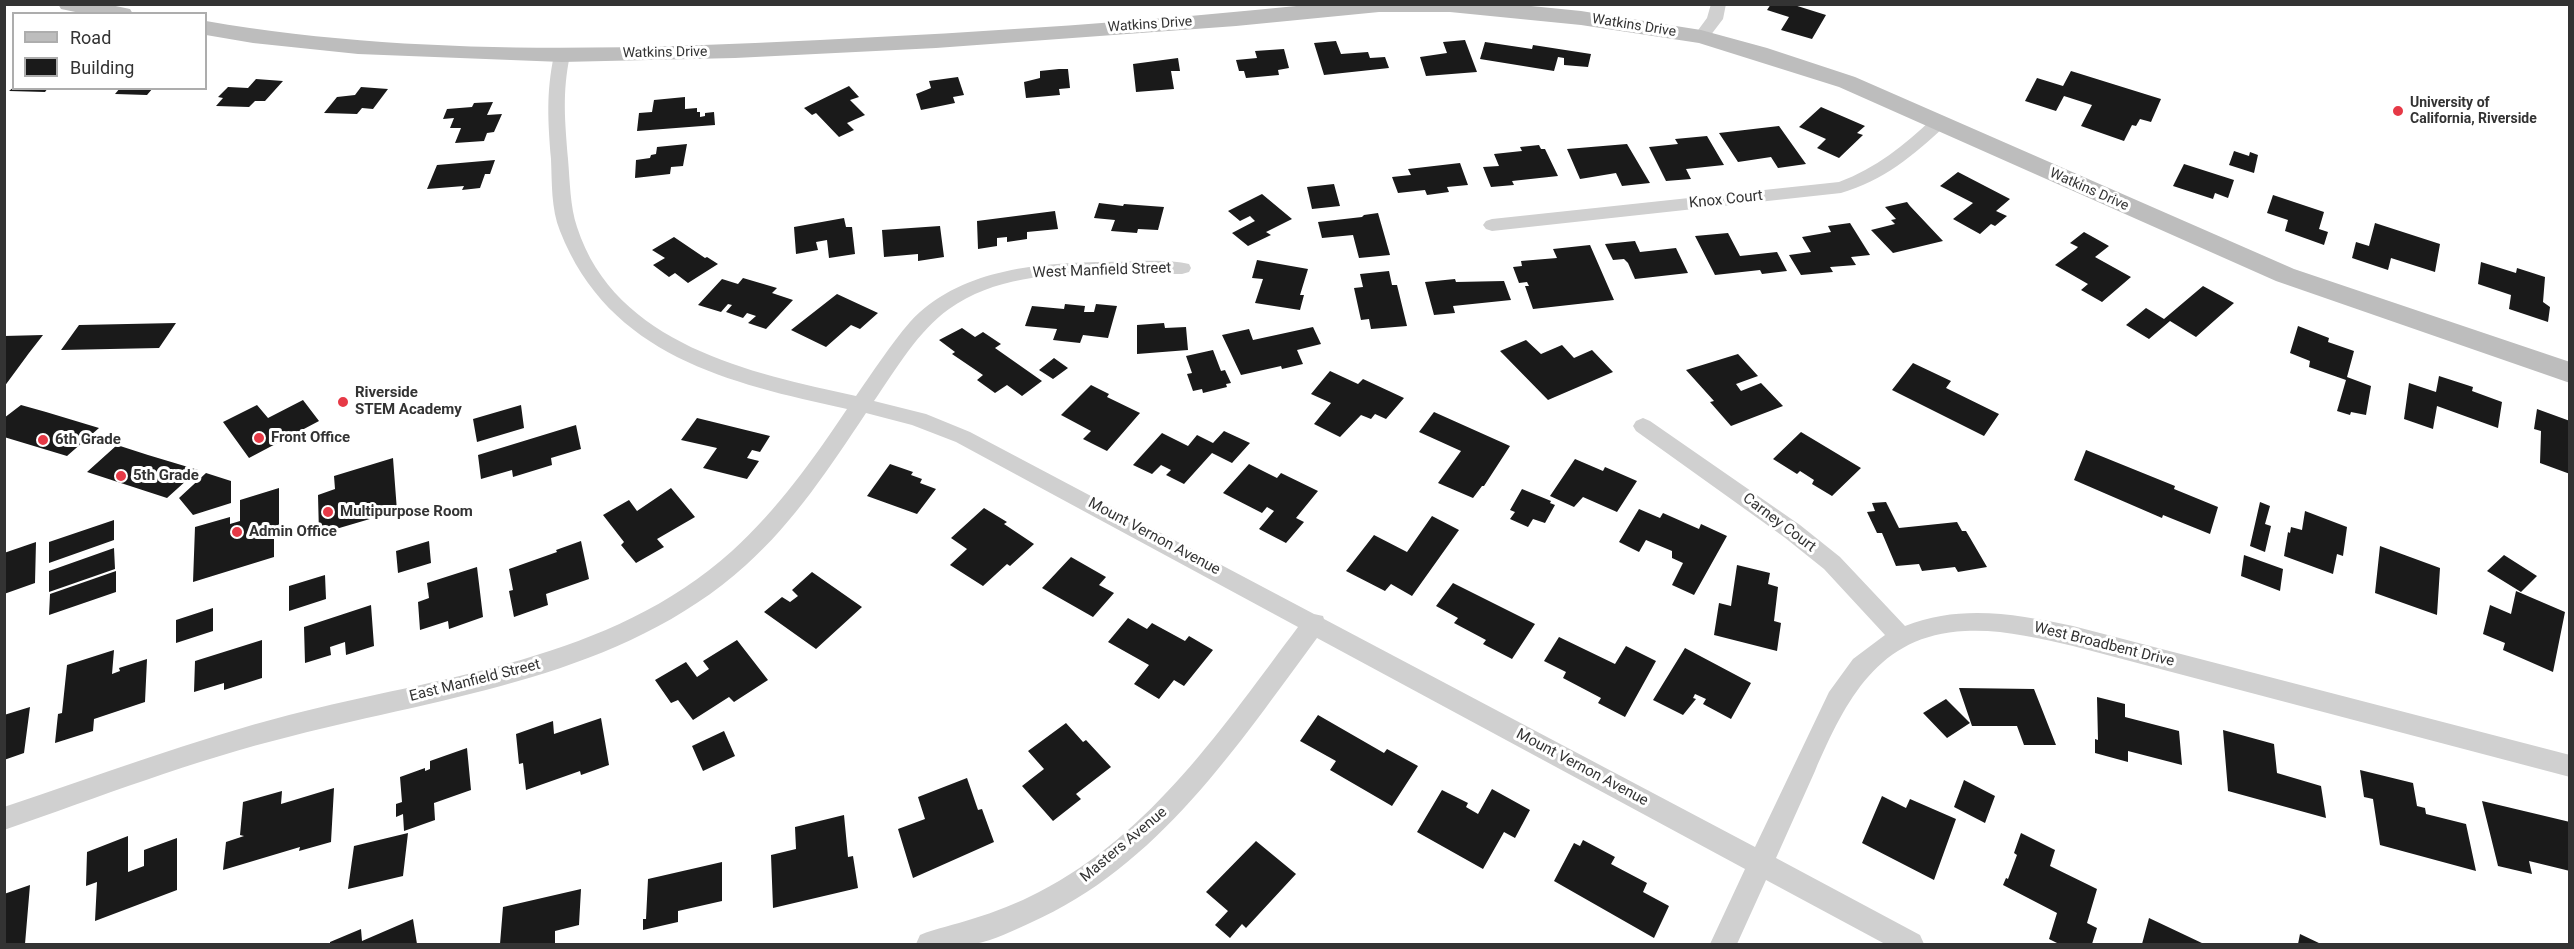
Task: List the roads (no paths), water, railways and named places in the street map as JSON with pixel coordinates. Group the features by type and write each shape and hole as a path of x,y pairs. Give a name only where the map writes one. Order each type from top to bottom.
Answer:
{"main road":[{"path":"69,4 111,12"},
{"name":"Watkins Drive","path":"207,28 253,36 358,47 562,55 735,51 936,41 1236,19 1379,5 1500,8 1581,18 1701,37 1760,52 1847,82 2284,275 2570,373"}],"street":[{"path":"1701,37 1714,19 1719,4"},
{"name":"Mount Vernon Avenue","path":"562,55 554,99 563,206 577,252 590,276 605,296 624,315 682,354 713,367 769,383 915,418 963,436 1911,945"},
{"name":"Knox Court","path":"1492,225 1841,187 1896,163 1939,122"},
{"name":"West Manfield Street","path":"861,405 925,317 966,289 987,282 1035,273 1182,268"},
{"name":"East Manfield Street","path":"4,819 286,727 534,668 583,650 637,626 683,600 720,575 753,543 814,475 861,405"},
{"name":"Carney Court","path":"1643,426 1784,525 1832,563 1901,637"},
{"name":"West Broadbent Drive","path":"1724,945 1830,712 1854,675 1875,654 1901,637 1931,626 1960,622 1995,622 2073,636 2570,766"},
{"name":"Masters Avenue","path":"929,945 970,934 1035,908 1087,878 1141,835 1197,777 1315,623"}],"place":[{"name":"University of California, Riverside","path":"2398,111"},
{"name":"Riverside STEM Academy","path":"343,402"},
{"name":"Front Office","path":"259,438"},
{"name":"6th Grade","path":"43,440"},
{"name":"5th Grade","path":"121,476"},
{"name":"Multipurpose Room","path":"328,512"},
{"name":"Admin Office","path":"237,532"}]}
